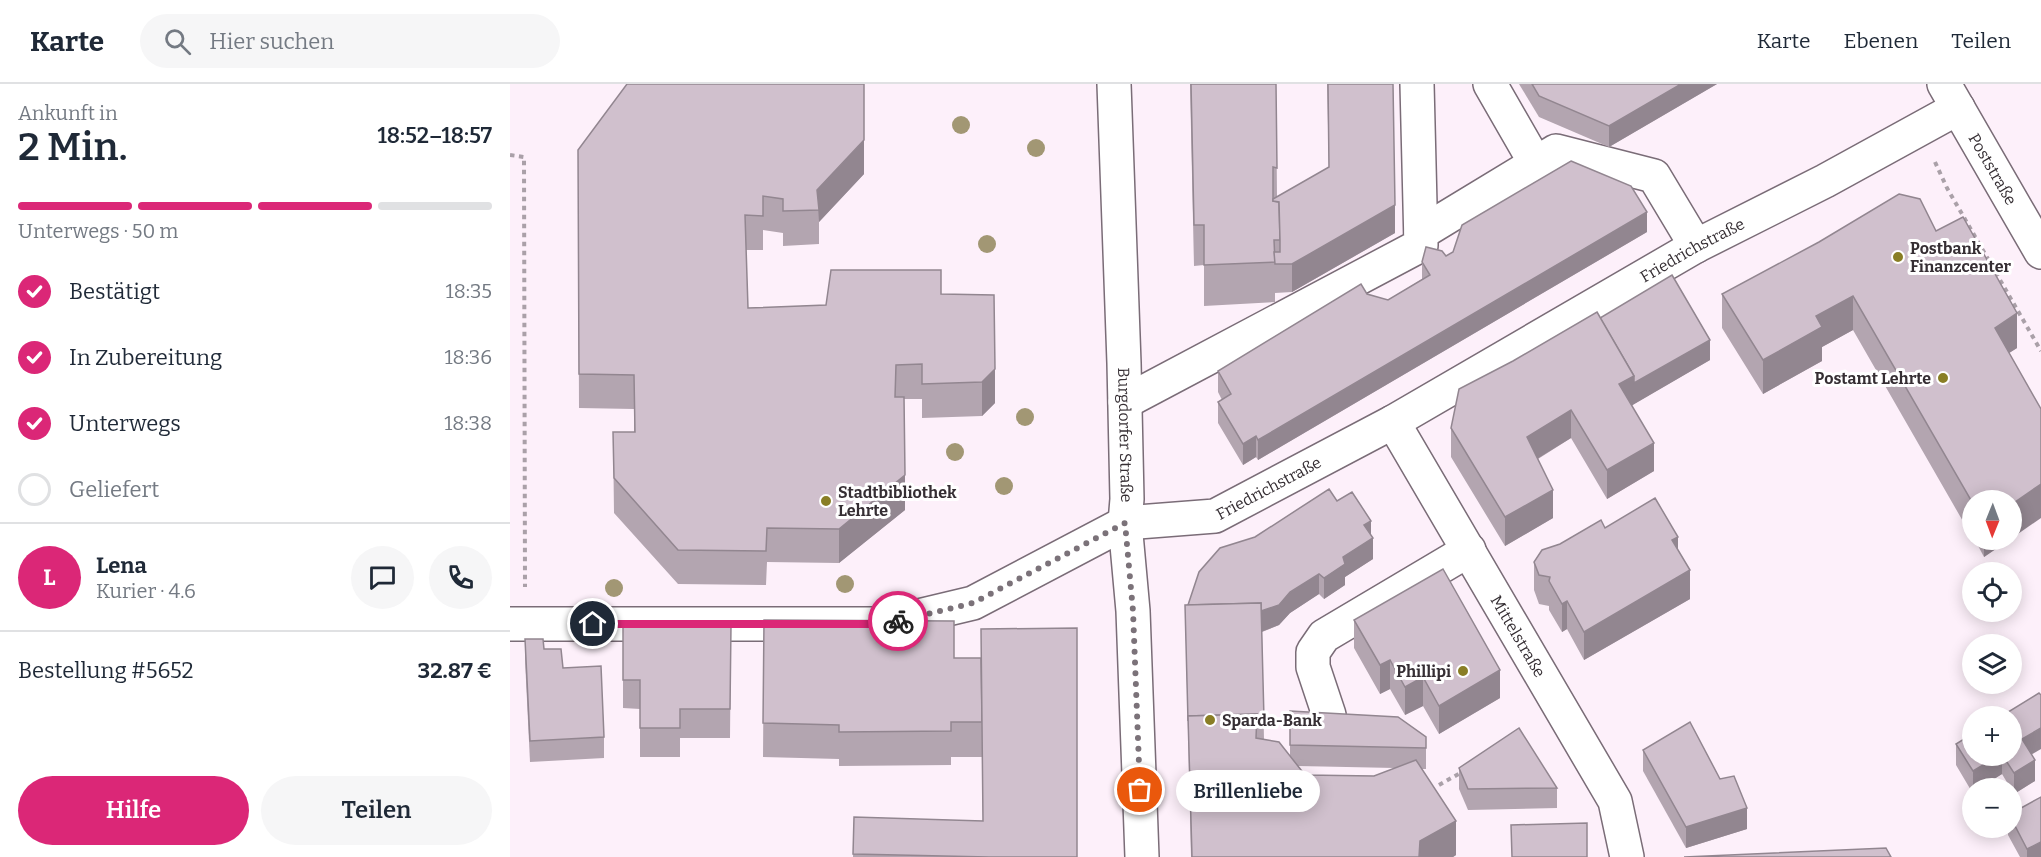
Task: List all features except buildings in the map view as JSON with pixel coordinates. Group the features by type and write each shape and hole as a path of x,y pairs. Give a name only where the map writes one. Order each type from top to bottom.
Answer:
{"street":[{"name":"Burgdorfer Straße","path":"1114,84 1125,402 1127,499 1125,523 1133,611 1142,857"},
{"path":"1125,402 1421,245 1417,84"},
{"path":"1490,84 1536,164"},
{"name":"Friedrichstraße","path":"518,624 885,624 973,603 1125,523 1215,516 1393,422 1696,246 1825,181 1919,129 1951,96"},
{"name":"Poststraße","path":"1951,96 2041,252"},
{"path":"1421,233 1556,151 1654,176 1696,246"},
{"name":"Mittelstraße","path":"1393,422 1615,801 1627,857"},
{"path":"1329,715 1313,667 1313,652 1324,636 1469,550"}],"path":[{"path":"1919,129 1947,188 2041,351"},
{"path":"510,155 524,157 518,624"},
{"path":"1439,785 1468,768"}],"way so far":[{"path":"898,621 973,603 1125,523 1133,611 1140,790"}],"place":[{"name":"Postbank Finanzcenter","path":"1898,257"},
{"name":"Postamt Lehrte","path":"1943,378"},
{"name":"Stadtbibliothek Lehrte","path":"826,501"},
{"name":"Phillipi","path":"1463,671"},
{"name":"Sparda-Bank","path":"1210,720"},
{"name":"Brillenliebe","path":"1140,790"}],"route":[{"path":"593,624 885,624 898,621"}]}
